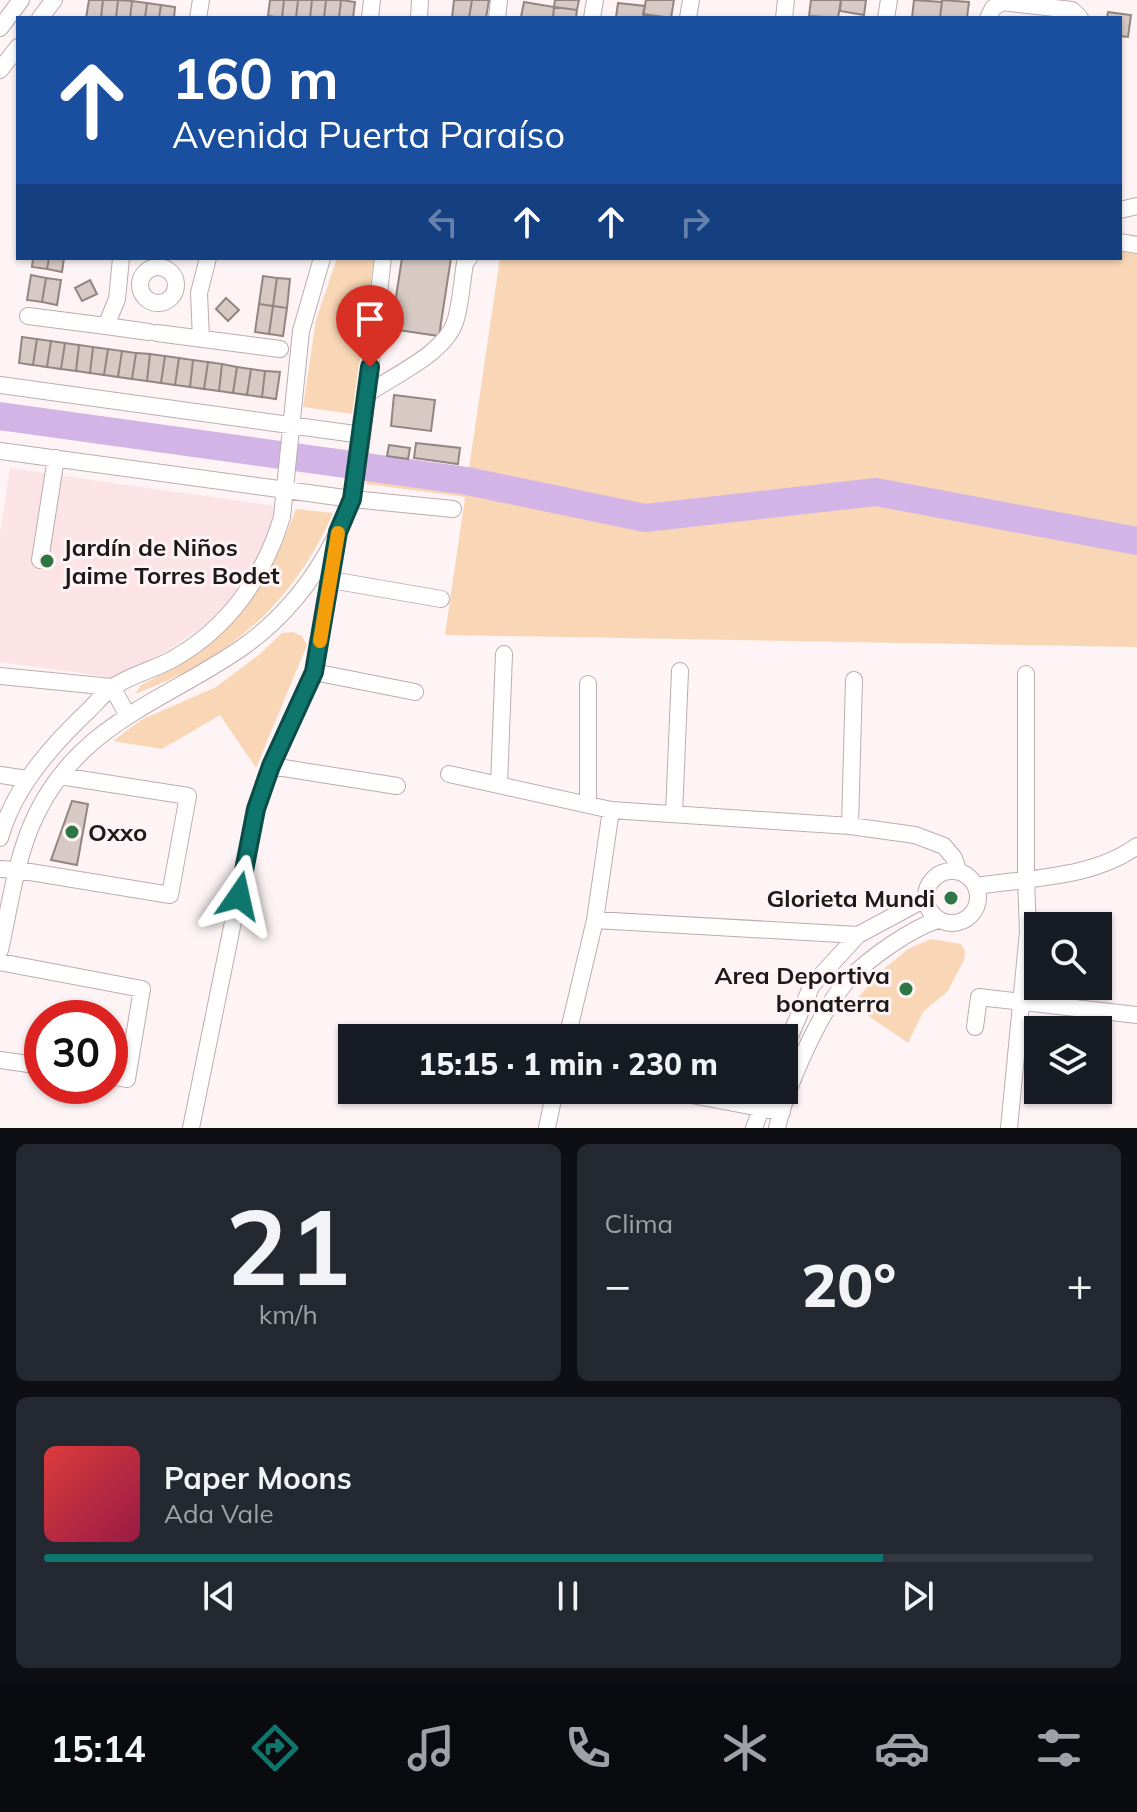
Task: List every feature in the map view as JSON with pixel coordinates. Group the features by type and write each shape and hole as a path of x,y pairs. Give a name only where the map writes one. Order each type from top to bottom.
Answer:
{"street":[{"path":"0,28 21,0"},
{"path":"42,16 54,0"},
{"path":"989,16 993,8 1002,2 1038,3 1072,10 1078,16"},
{"path":"0,70 16,50"},
{"path":"106,326 120,283 121,260"},
{"path":"201,339 199,293 207,260"},
{"path":"0,838 28,779 62,735 112,687 154,669 189,649 236,607 273,547 282,517 301,331 321,260"},
{"path":"0,950 18,870 36,816 60,776 93,740 127,714 244,646 294,600 321,564 338,532 353,492 383,260"},
{"path":"367,394 434,350 446,338 456,319 467,260"},
{"path":"163,263 174,277 175,290 166,302 155,304 144,298 139,286 147,270 163,263"},
{"path":"120,283 139,286"},
{"path":"175,290 199,293"},
{"path":"28,316 280,349"},
{"path":"0,385 290,432 362,435"},
{"path":"0,451 353,492 453,509"},
{"path":"40,560 56,458"},
{"path":"191,1128 256,809 271,766 314,672 338,532"},
{"path":"331,580 441,599"},
{"path":"499,785 504,654"},
{"path":"674,814 680,671"},
{"path":"314,672 415,692"},
{"path":"1009,1128 1028,932 1026,674"},
{"path":"0,676 112,687"},
{"path":"850,826 854,680"},
{"path":"588,684 588,805"},
{"path":"112,687 127,714"},
{"path":"271,766 397,786"},
{"path":"449,774 611,810 850,826 915,835 944,846 954,858 958,870"},
{"path":"0,775 28,779"},
{"path":"0,869 170,895 188,796 60,776"},
{"path":"570,1024 595,920 611,810"},
{"path":"977,886 1072,872 1125,855 1137,846"},
{"path":"958,870 977,886 979,900 974,912 964,921 951,924 938,920 929,911 925,899 927,887 934,876 958,870"},
{"path":"795,1024 812,985 858,935 925,899"},
{"path":"595,920 858,935"},
{"path":"740,1104 761,1108 779,1120 815,1029 849,979 914,931 938,920"},
{"path":"0,962 142,989 128,1073"},
{"path":"975,1027 979,997 1137,1015"},
{"path":"0,1060 24,1063"},
{"path":"547,1128 552,1104"},
{"path":"754,1128 763,1104"}],"shaded area":[{"path":"1122,250 1137,253 1137,647 445,635 465,497 366,484 375,414 370,456 469,468 500,260 1122,260"},
{"path":"336,260 374,260 352,414 303,407 316,320"},
{"path":"10,468 276,506 261,555 236,596 208,623 170,649 117,678 0,662 0,533"},
{"path":"296,509 333,513 317,546 277,601 228,646 169,680 135,694 141,685 197,652 238,615 270,568"},
{"path":"293,632 302,636 307,645 256,768 220,715 162,749 113,741 141,720 216,687 282,633"},
{"name":"Area Deportiva bonaterra","path":"931,939 961,944 965,951 964,960 948,991 923,1012 908,1043 854,1006 855,1001 880,972 908,949"}],"building":[{"path":"89,0 103,0 101,16 86,16"},
{"path":"103,0 118,0 116,16 101,16"},
{"path":"118,0 132,1 130,16 116,16"},
{"path":"270,0 284,0 282,16 268,16"},
{"path":"284,0 298,0 296,16 282,16"},
{"path":"298,0 312,0 310,16 296,16"},
{"path":"312,0 326,0 324,16 310,16"},
{"path":"326,0 341,0 339,16 324,16"},
{"path":"341,0 355,2 353,16 339,16"},
{"path":"454,0 472,0 469,16 452,16"},
{"path":"472,0 489,0 486,16 469,16"},
{"path":"555,0 579,0 577,10 554,7"},
{"path":"646,0 674,0 671,16 643,14"},
{"path":"811,0 841,0 838,16 809,16"},
{"path":"841,0 866,0 864,15 840,11"},
{"path":"914,0 942,2 940,16 912,16"},
{"path":"942,0 969,2 967,16 940,16"},
{"path":"132,1 147,3 145,16 130,16"},
{"path":"524,2 554,7 553,16 521,16"},
{"path":"147,3 161,5 159,16 145,16"},
{"path":"618,3 645,6 643,16 616,16"},
{"path":"161,5 175,7 174,16 159,16"},
{"path":"554,7 577,10 576,16 553,16"},
{"path":"1108,12 1131,15 1128,37 1122,36 1122,16 1107,16"},
{"path":"33,260 49,260 47,269 32,267"},
{"path":"49,260 64,260 62,272 47,269"},
{"path":"402,260 451,260 439,336 391,329"},
{"path":"31,275 46,278 42,302 27,300"},
{"path":"263,276 277,278 273,306 259,304"},
{"path":"46,278 61,280 57,305 42,302"},
{"path":"277,278 290,279 287,308 273,306"},
{"path":"90,280 97,294 82,301 75,288"},
{"path":"226,298 239,310 228,321 216,309"},
{"path":"259,304 273,306 269,334 255,332"},
{"path":"273,306 287,308 283,336 269,334"},
{"path":"22,337 37,339 33,365 19,363"},
{"path":"37,339 51,341 47,367 33,365"},
{"path":"51,341 65,343 61,369 47,367"},
{"path":"65,343 79,345 76,371 61,369"},
{"path":"79,345 93,347 90,373 76,371"},
{"path":"93,347 108,349 104,375 90,373"},
{"path":"108,349 122,351 118,377 104,375"},
{"path":"122,351 136,353 132,379 118,377"},
{"path":"136,353 150,354 147,381 132,379"},
{"path":"150,354 165,356 161,383 147,381"},
{"path":"165,356 179,358 175,385 161,383"},
{"path":"179,358 193,360 190,387 175,385"},
{"path":"193,360 208,362 204,389 190,387"},
{"path":"208,362 222,364 219,391 204,389"},
{"path":"222,364 237,367 233,393 219,391"},
{"path":"237,367 251,369 247,395 233,393"},
{"path":"251,369 265,371 262,397 247,395"},
{"path":"265,371 280,372 276,399 262,397"},
{"path":"394,395 435,400 431,431 391,426"},
{"path":"416,443 460,448 458,464 414,458"},
{"path":"389,445 410,448 408,459 387,456"},
{"name":"Oxxo","path":"72,801 88,804 77,865 51,860"}],"waterway":[{"path":"0,416 467,481 645,518 876,492 1137,541"}],"slow traffic":[{"path":"320,641 338,533"}],"place":[{"name":"Jardín de Niños Jaime Torres Bodet","path":"47,561"},
{"name":"Oxxo","path":"72,832"},
{"name":"Glorieta Mundi","path":"951,898"},
{"name":"Area Deportiva bonaterra","path":"906,989"}],"route":[{"path":"239,896 256,809 271,766 314,672 338,532 352,499 370,367"}]}
